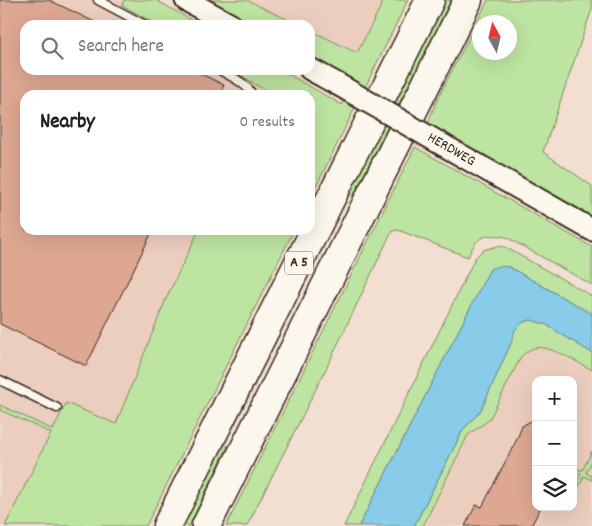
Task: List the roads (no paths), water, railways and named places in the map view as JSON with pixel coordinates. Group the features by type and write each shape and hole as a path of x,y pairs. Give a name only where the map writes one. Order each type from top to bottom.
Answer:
{"highway":[{"name":"A 5","path":"315,230 430,0"},
{"name":"A 5","path":"206,526 468,0"},
{"name":"A 5","path":"167,526 312,235"}],"main road":[{"path":"186,0 222,20"},
{"name":"HERDWEG","path":"315,72 592,230"}],"lane":[{"path":"98,0 136,20"},
{"path":"228,75 250,90"},
{"path":"0,380 57,408"}],"water":[{"path":"498,266 509,267 592,314 592,353 545,324 531,320 523,322 515,330 481,410 463,430 414,526 359,526 490,269"}]}
